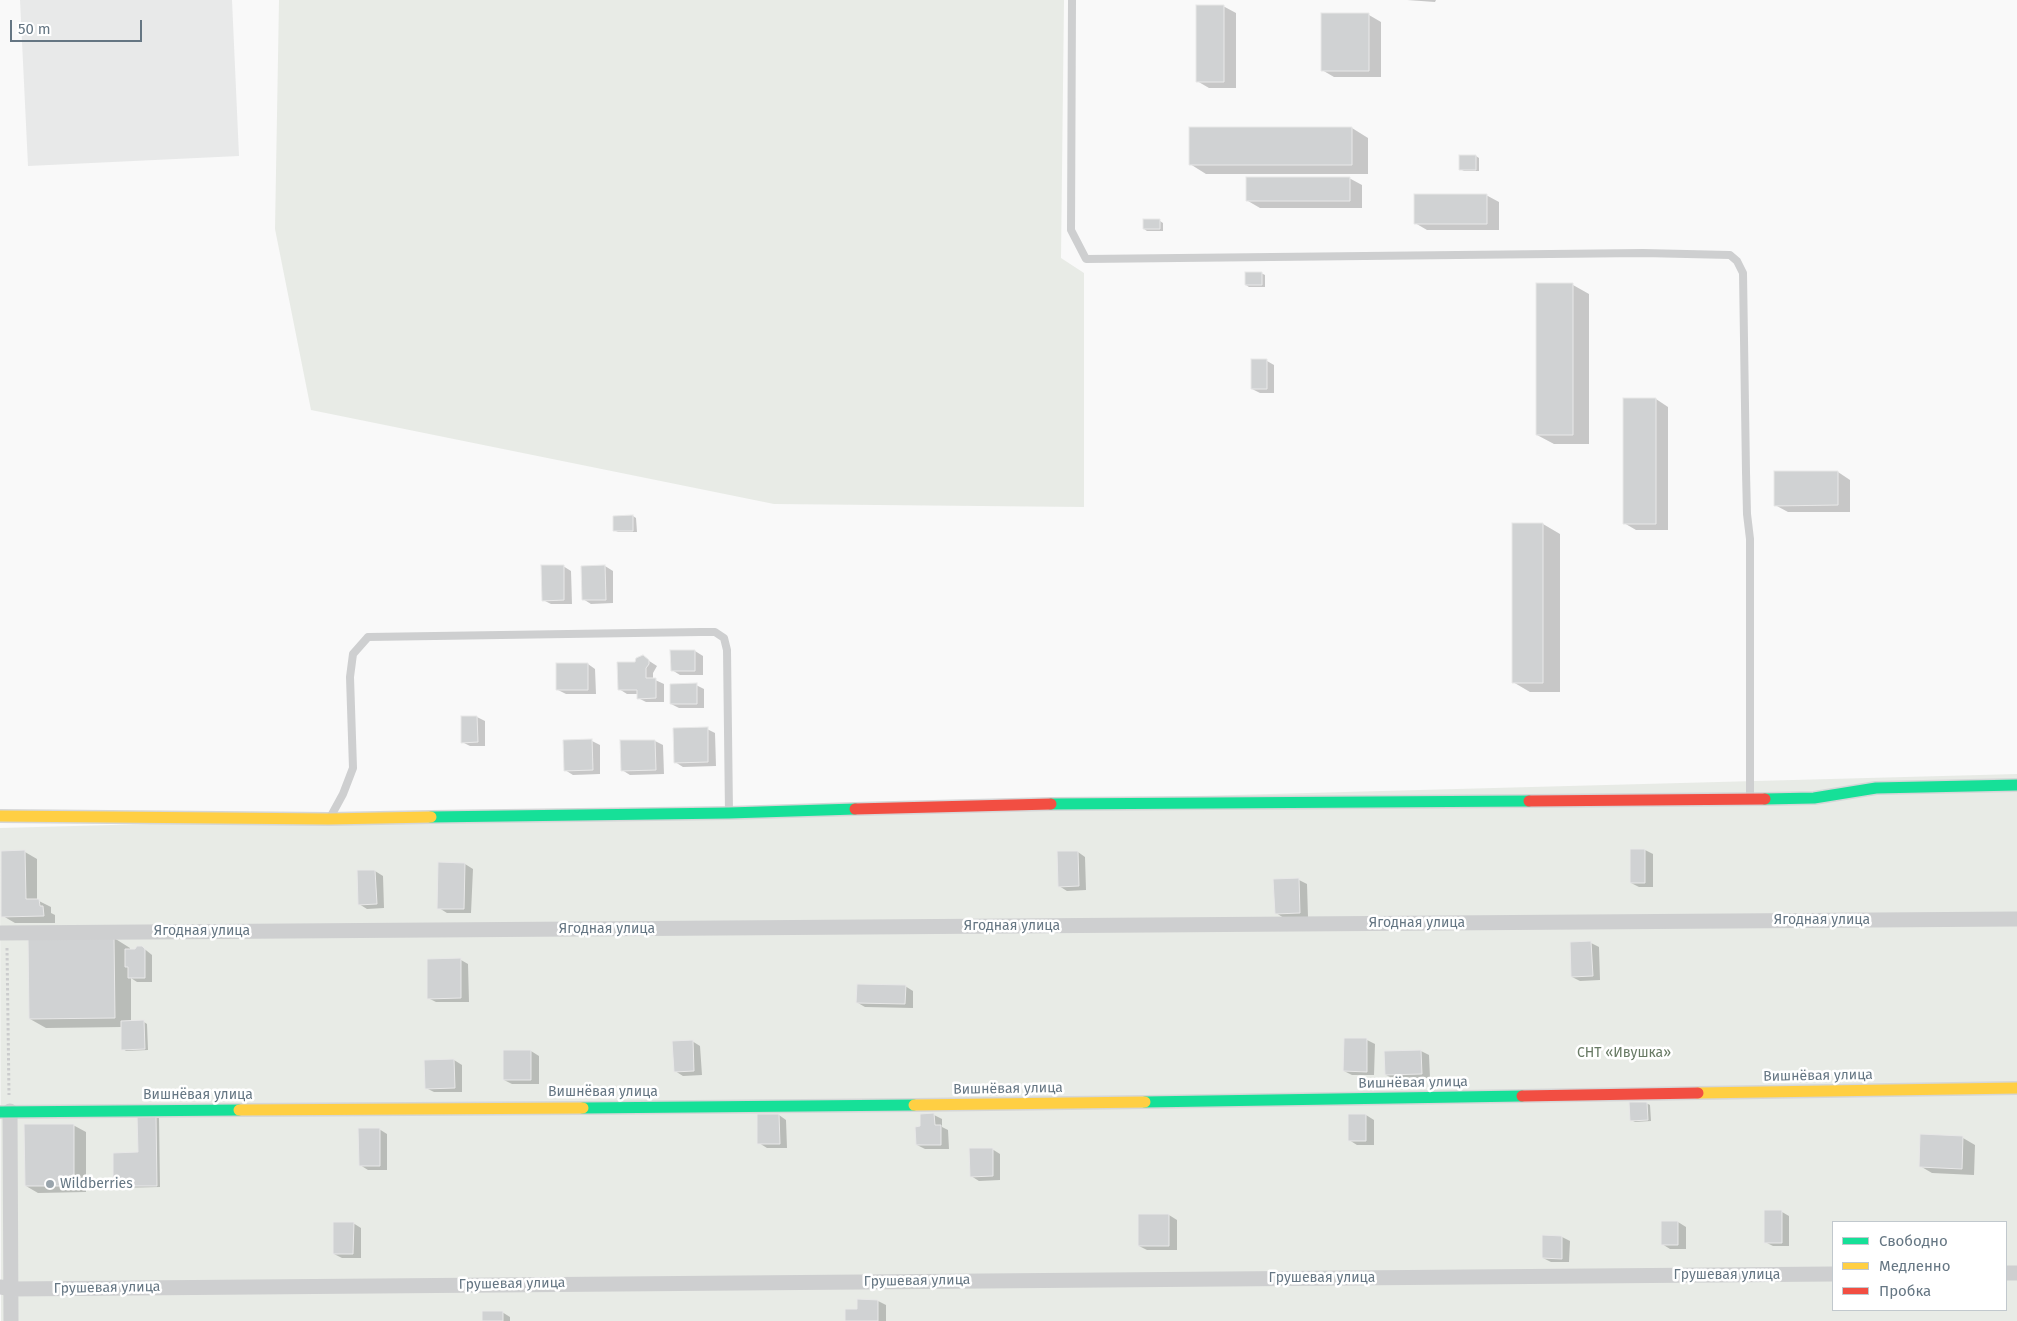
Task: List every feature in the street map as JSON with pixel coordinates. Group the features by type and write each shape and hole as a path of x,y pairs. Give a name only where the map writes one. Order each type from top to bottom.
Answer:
{"street":[{"path":"0,816 329,819 729,812 979,805 1750,799 1814,798 1876,788 2017,785"},
{"name":"Ягодная улица","path":"3,933 2017,919"},
{"name":"Вишнёвая улица","path":"5,1111 1041,1104 2017,1088"},
{"path":"5,1111 5,1288 11,1321"},
{"name":"Грушевая улица","path":"5,1288 1832,1274"}],"lane":[{"path":"1072,0 1071,230 1086,259 1643,253 1730,255 1737,261 1743,273 1747,497 1750,539 1750,799"},
{"path":"329,819 343,794 353,768 350,676 353,654 368,637 383,636 716,632 724,638 728,650 729,812"}],"path":[{"path":"3,933 5,1111"}],"shaded area":[{"path":"20,0 232,0 239,156 28,166"}],"green space":[{"path":"279,0 1064,0 1061,258 1084,273 1084,507 774,504 311,410 275,229"},
{"name":"СНТ «Ивушка»","path":"2017,774 2017,1321 1,1321 0,828"}],"building":[{"path":"1196,5 1224,5 1224,82 1196,82"},
{"path":"1321,13 1369,13 1369,71 1321,71"},
{"path":"1189,127 1352,127 1352,165 1189,165"},
{"path":"1459,155 1476,155 1476,170 1459,170"},
{"path":"1246,177 1350,177 1350,201 1246,201"},
{"path":"1414,194 1487,194 1487,224 1414,224"},
{"path":"1143,219 1160,219 1160,229 1143,229"},
{"path":"1245,272 1262,272 1262,285 1245,285"},
{"path":"1536,283 1573,283 1573,435 1536,435"},
{"path":"1251,359 1267,359 1267,389 1251,389"},
{"path":"1623,398 1656,398 1656,524 1623,524"},
{"path":"1774,471 1838,471 1838,505 1774,506"},
{"path":"633,515 633,531 613,531 613,516"},
{"path":"1512,523 1543,523 1543,683 1512,683"},
{"path":"541,565 564,565 564,600 542,601"},
{"path":"605,565 606,600 582,600 581,566"},
{"path":"670,650 695,650 695,671 671,671"},
{"path":"643,655 649,660 646,668 646,678 656,678 656,698 637,699 637,690 618,690 617,662 635,662 636,658"},
{"path":"556,663 588,663 588,690 556,690"},
{"path":"697,683 697,704 670,704 670,684"},
{"path":"461,716 477,716 478,742 461,743"},
{"path":"708,727 708,762 674,763 673,728"},
{"path":"592,739 593,770 564,771 563,740"},
{"path":"620,740 655,740 656,770 621,771"},
{"path":"1630,849 1645,849 1645,883 1630,883"},
{"path":"25,850 26,899 39,899 40,906 43,906 44,916 1,917 1,851"},
{"path":"1057,851 1078,851 1079,886 1058,887"},
{"path":"438,862 465,863 464,909 437,909"},
{"path":"357,870 375,870 377,904 358,905"},
{"path":"1299,878 1300,913 1275,914 1273,879"},
{"path":"114,937 115,1018 29,1019 28,938"},
{"path":"1591,941 1593,976 1571,977 1570,942"},
{"path":"137,946 142,946 145,949 145,978 128,978 128,967 125,967 125,949 135,949"},
{"path":"461,958 461,998 427,999 427,959"},
{"path":"857,984 906,985 905,1004 856,1003"},
{"path":"144,1020 145,1049 121,1050 121,1021"},
{"path":"1344,1038 1367,1038 1367,1072 1343,1071"},
{"path":"693,1040 694,1071 674,1072 672,1041"},
{"path":"503,1050 531,1050 531,1080 503,1080"},
{"path":"1421,1050 1422,1074 1385,1075 1384,1051"},
{"path":"454,1059 455,1088 425,1089 424,1060"},
{"path":"1629,1102 1647,1102 1648,1120 1630,1121"},
{"path":"934,1113 935,1125 941,1125 941,1145 916,1145 915,1127 920,1126 920,1114"},
{"path":"757,1114 779,1114 780,1144 757,1144"},
{"path":"1348,1114 1366,1114 1366,1141 1348,1141"},
{"path":"137,1115 156,1115 157,1186 113,1186 113,1153 138,1152"},
{"path":"24,1124 74,1124 74,1186 25,1186"},
{"path":"358,1128 380,1128 380,1166 359,1166"},
{"path":"1920,1134 1963,1136 1962,1169 1919,1167"},
{"path":"969,1148 993,1148 993,1176 970,1177"},
{"path":"1764,1210 1782,1210 1782,1243 1764,1243"},
{"path":"1138,1214 1169,1214 1169,1246 1138,1246"},
{"path":"1661,1221 1678,1221 1678,1245 1661,1245"},
{"path":"333,1222 354,1222 353,1254 333,1254"},
{"path":"1542,1235 1562,1236 1562,1259 1542,1258"},
{"path":"857,1299 878,1300 878,1321 845,1321 845,1309 857,1309"},
{"path":"482,1311 503,1311 503,1321 482,1321"}],"traffic: fast":[{"path":"1765,799 1814,798 1876,788 2017,785"},
{"path":"1051,804 1529,801"},
{"path":"431,817 729,813 855,809"},
{"path":"1145,1102 1522,1096"},
{"path":"583,1108 914,1105"},
{"path":"0,1112 239,1110"}],"traffic: slow":[{"path":"0,816 329,819 431,817"},
{"path":"1698,1093 2017,1088"},
{"path":"914,1105 1145,1102"},
{"path":"239,1110 583,1108"}],"traffic: jam":[{"path":"1529,801 1765,799"},
{"path":"855,809 1051,804"},
{"path":"1522,1096 1698,1093"}],"place":[{"name":"Wildberries","path":"50,1184"}]}
